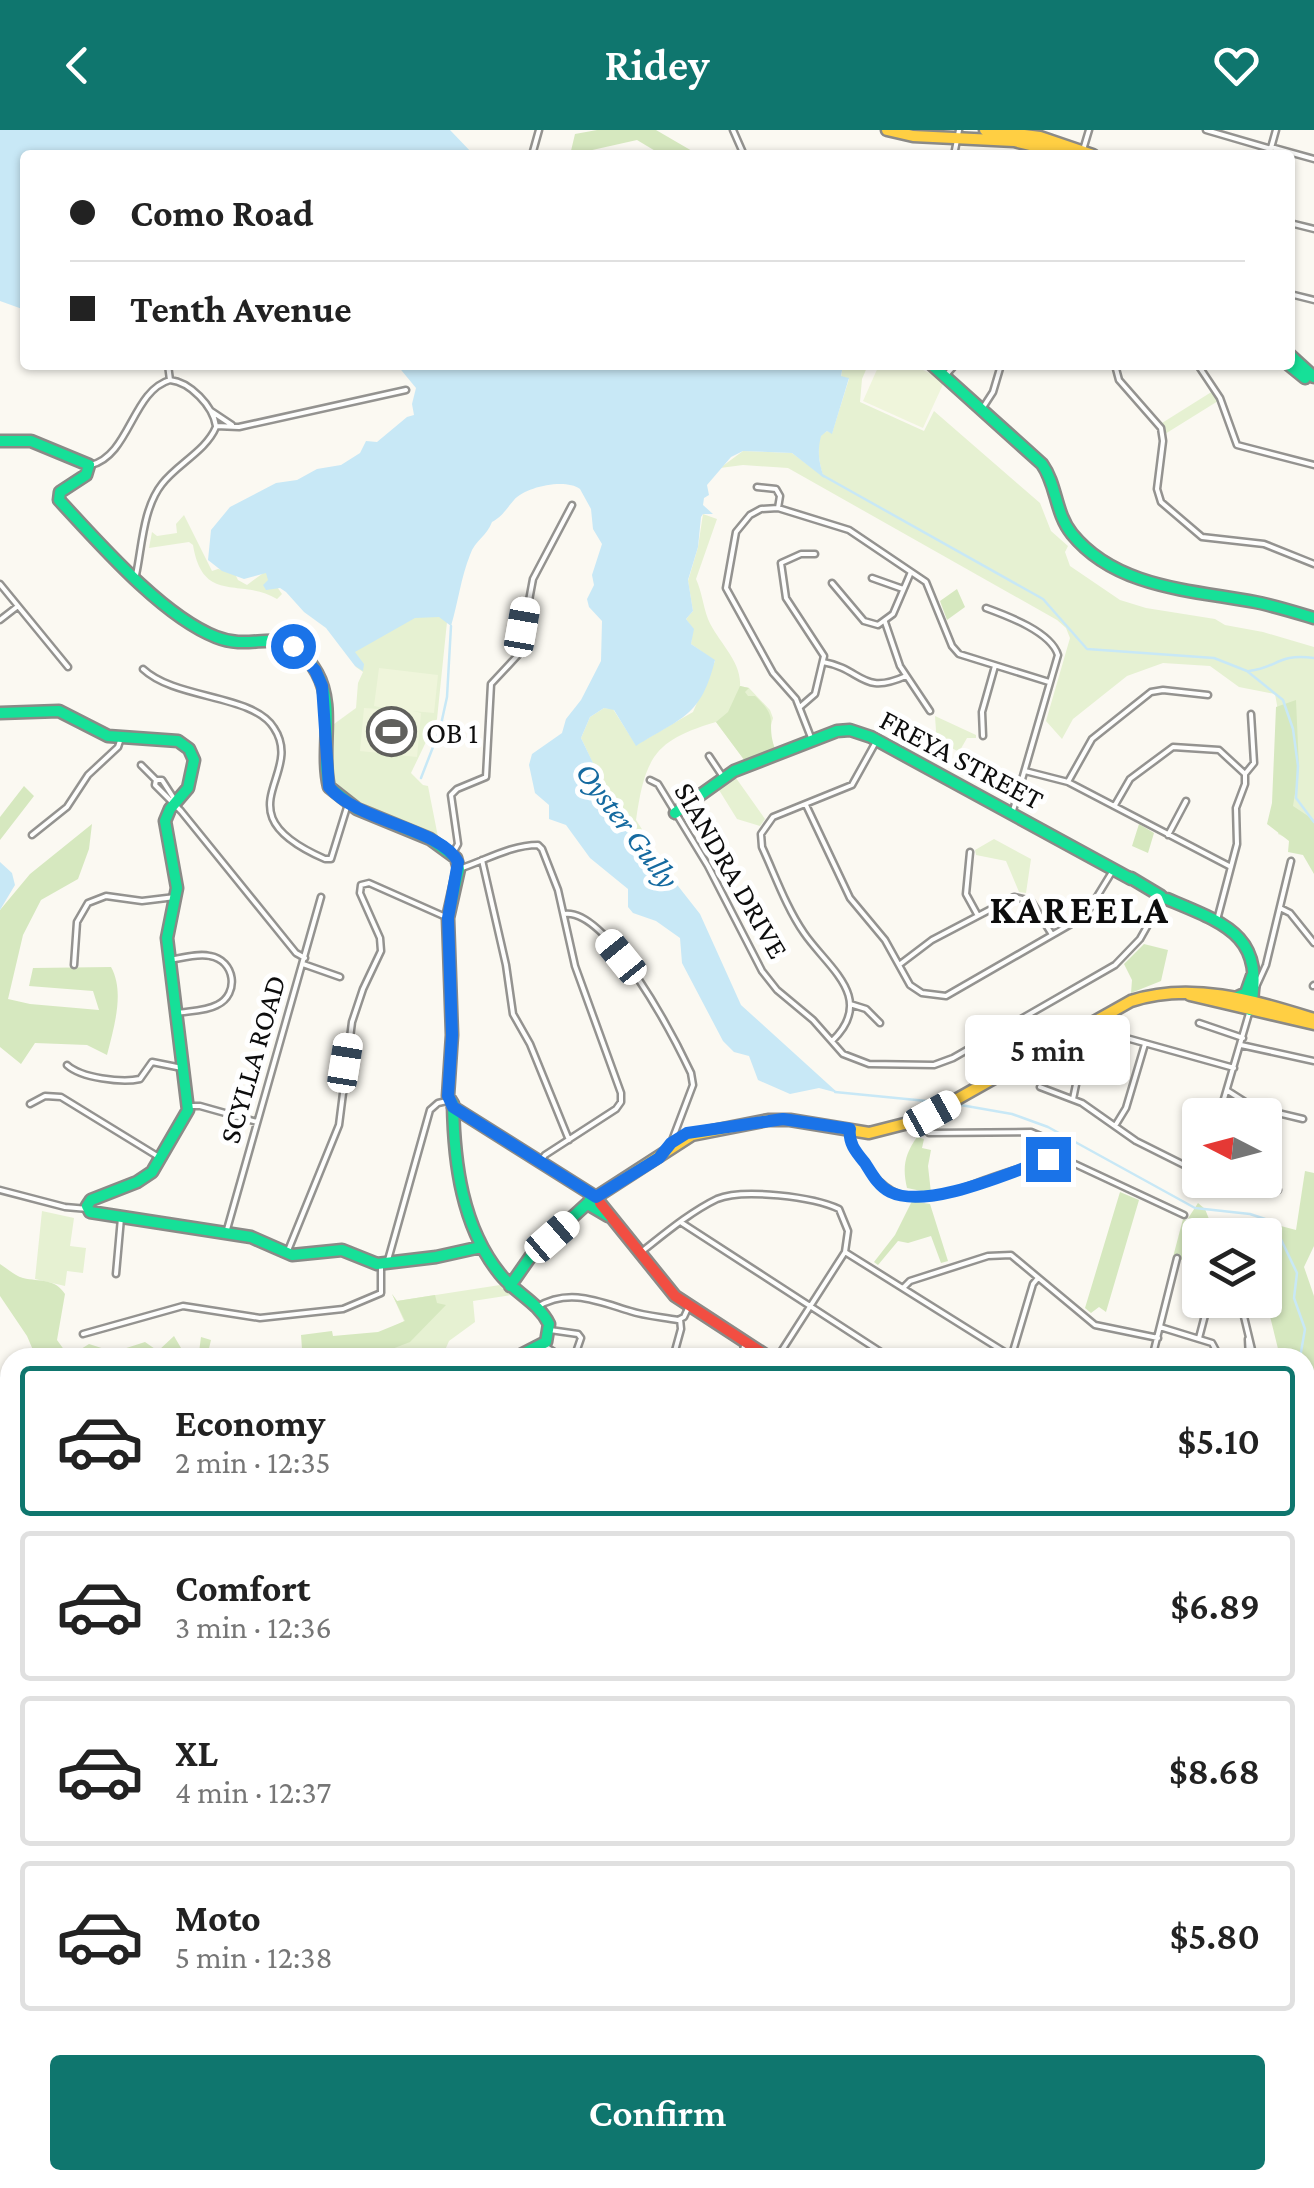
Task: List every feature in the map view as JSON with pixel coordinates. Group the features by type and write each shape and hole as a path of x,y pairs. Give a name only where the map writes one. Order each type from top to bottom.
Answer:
{"main road":[{"path":"888,130 913,136 1016,134 1047,150"},
{"path":"985,130 1016,134 1072,150"},
{"path":"1295,360 1314,380"},
{"path":"939,370 1050,473 1058,518 1078,541 1122,573 1154,586 1269,605 1314,618"},
{"path":"0,441 31,440 89,465 86,475 62,490 59,500 175,611 209,634 232,640 280,638 309,663 319,678 324,700 326,779 334,793 348,804 454,853 459,870 448,918 452,1035 448,1105 469,1220 481,1247 510,1286 548,1320 550,1330 543,1345 537,1348"},
{"path":"0,713 59,711 100,734 178,741 194,760 188,788 165,821 177,883 167,928 189,1106 162,1159 144,1178 92,1200 88,1208 93,1214 261,1240 297,1256 339,1250 384,1264 481,1247"},
{"name":"FREYA STREET","path":"675,814 723,777 844,729 877,740 1215,924 1240,940 1254,963"},
{"path":"1232,1000 1246,993 1254,963"},
{"path":"1252,1002 1254,963"},
{"path":"1174,992 1252,1002 1314,1022"},
{"path":"510,1286 533,1254 580,1213 685,1137 783,1119 869,1133 886,1129 932,1114 1139,997 1200,992 1252,1002"},
{"path":"448,1105 576,1187 609,1217 670,1292 756,1348"},
{"path":"454,1129 457,1120 468,1117"},
{"path":"668,1148 680,1132 728,1128"}],"street":[{"path":"1206,130 1271,150 1276,130"},
{"path":"169,370 170,380"},
{"path":"946,375 950,370"},
{"path":"982,408 1000,370"},
{"path":"1116,370 1119,380 1161,428 1157,488 1161,502 1202,537 1275,547 1314,564"},
{"path":"1201,370 1220,398 1237,445 1314,465"},
{"path":"89,465 108,456 156,386 170,380 185,384 212,411 237,427"},
{"path":"216,426 237,427 406,390"},
{"path":"136,576 154,495 209,439 216,426 212,411"},
{"path":"757,487 776,488 780,496 778,508"},
{"path":"454,853 458,844 451,795 457,788 486,776 491,684 519,654 533,578 572,505"},
{"path":"812,740 800,707 772,673 726,588 740,525 757,510 778,508 849,530 928,586 954,649 962,656 1050,682"},
{"path":"800,707 814,694 823,662 822,650 786,598 781,563 801,554 815,554"},
{"path":"832,583 864,621 878,625 893,614 911,572"},
{"path":"872,578 903,589"},
{"path":"0,584 68,666"},
{"path":"0,620 18,606"},
{"path":"986,608 1055,646 1058,658 1012,814"},
{"path":"885,622 906,676 930,711"},
{"path":"823,662 876,685 906,676"},
{"path":"983,736 982,712 995,666"},
{"path":"143,669 167,685 251,710 267,719 277,732 281,748 272,788 274,824 290,842 325,859 332,857 348,804"},
{"path":"1068,782 1092,739 1151,692 1208,695"},
{"path":"1215,924 1238,836 1236,808 1245,774 1254,761 1251,714"},
{"path":"32,834 66,806 88,775 116,750 121,738"},
{"path":"832,1041 846,1025 848,990 838,972 805,936 761,843 761,834 768,820 852,785 877,740"},
{"path":"1115,806 1130,779 1175,747 1219,750 1245,774"},
{"path":"709,756 723,777"},
{"path":"141,766 296,953 304,961 340,977"},
{"path":"1025,771 1068,782 1231,867"},
{"name":"SIANDRA DRIVE","path":"650,780 658,784 708,866 762,972 848,1058 863,1064 942,1063 1108,970 1140,938 1163,899"},
{"path":"1168,834 1186,801"},
{"path":"806,805 850,898 876,928 910,984 922,994 946,996 1091,910 1116,870"},
{"path":"459,870 532,844 542,849 558,890 575,966 622,1098 616,1108 538,1163"},
{"path":"970,852 966,894 978,916"},
{"path":"482,860 506,965 512,1014 530,1044 569,1140"},
{"path":"1226,1098 1262,978 1291,861"},
{"path":"287,1254 339,1126 352,1022 382,951 360,893 364,882 448,918"},
{"path":"74,964 77,922 88,902 106,896 142,901 175,896"},
{"path":"899,965 932,940 1014,896 1033,904 1052,934"},
{"name":"SCYLLA ROAD","path":"226,1233 321,897"},
{"path":"1280,908 1290,913 1314,943"},
{"path":"564,914 588,919 635,972 682,1055 693,1086 680,1132"},
{"path":"1254,963 1266,955"},
{"path":"170,960 213,956 227,966 232,979 229,995 217,1005 177,1012"},
{"path":"850,1004 866,1009 880,1023"},
{"path":"1199,1023 1242,1042 1314,1061"},
{"path":"1130,1039 1234,1068"},
{"path":"1115,1126 1126,1108 1146,1044"},
{"path":"68,1066 84,1076 126,1082 142,1078 152,1062 184,1068"},
{"path":"1073,1099 1078,1070"},
{"path":"1040,1087 1073,1099 1136,1141 1182,1164"},
{"path":"1228,1090 1254,1107 1303,1118"},
{"path":"30,1104 45,1096 60,1097 162,1159"},
{"path":"84,1334 183,1306 253,1318 343,1309 381,1293 384,1264 428,1114 448,1105"},
{"path":"189,1106 257,1122"},
{"path":"920,1120 930,1133 1026,1130 1045,1138 1062,1158 1184,1215"},
{"path":"855,1129 850,1142 880,1185 892,1193 913,1198 937,1197 1048,1159 1062,1158"},
{"path":"0,1190 64,1207 88,1208"},
{"path":"639,1254 725,1196 814,1200 840,1209 848,1231 845,1252 781,1348"},
{"path":"116,1274 121,1218"},
{"path":"682,1223 875,1348"},
{"path":"845,1252 997,1348"},
{"path":"902,1288 910,1281 998,1254 1018,1258 1098,1327 1137,1331 1158,1338"},
{"path":"1155,1348 1177,1258"},
{"path":"1014,1348 1038,1278"},
{"path":"536,1308 560,1296 586,1298 632,1312 680,1320"},
{"path":"676,1348 680,1320 690,1306"},
{"path":"1199,1338 1204,1318"},
{"path":"1245,1318 1251,1348"},
{"path":"1160,1327 1199,1338 1217,1348"},
{"path":"550,1330 578,1334 577,1348"},
{"path":"744,1348 745,1342"},
{"path":"543,1345 548,1348"}],"green space":[{"path":"656,130 690,150 654,150 637,140 592,150 571,150 575,134"},
{"path":"842,370 866,370 860,402 924,431 934,411 1040,503 1051,531 1068,546 1065,552 1070,566 1120,600 1215,619 1225,625 1314,647 1314,851 1278,834 1289,771 1275,694 1239,687 1210,666 1163,663 1127,676 1073,719 1062,739 1046,721 1070,638 1057,620 788,468 720,468 743,451 792,453 823,476 820,436 827,431 832,433 849,379 841,377"},
{"path":"877,370 923,370 945,380 923,428 863,401"},
{"path":"1213,391 1218,401 1165,434 1162,423"},
{"path":"703,514 717,519 696,579 706,614 737,668 740,686 749,688 770,710 773,718 769,732 775,749 745,761 716,722 679,736 656,754 644,781 636,820 674,879 660,863 646,856 632,822 607,793 581,738 590,717 604,708 613,709 636,745 693,712 715,661 691,644 693,629 686,619 693,611 688,581"},
{"path":"184,515 212,571 234,572 247,585 266,571 282,594 277,599 214,583 205,576 189,542 149,548 152,532 157,536 177,533 176,524"},
{"path":"957,589 965,607 947,620 940,601"},
{"path":"450,607 451,626 447,622 437,719 411,773 428,786 438,837 346,796 332,772 332,753 334,724 356,708 363,672 347,650 423,609"},
{"path":"379,668 438,675 434,713 413,711 421,713 417,757 360,751 364,708 394,710 374,706"},
{"path":"740,686 749,688 745,692 748,696 755,696 768,710 775,749 745,761 716,722 728,712"},
{"path":"1296,700 1299,768 1293,806 1314,820 1314,874 1303,855 1288,852 1289,841 1267,824 1272,803 1276,707"},
{"path":"935,716 976,738 967,738 959,752 935,739 924,759 936,731"},
{"path":"736,778 765,819 760,826 737,819 719,790"},
{"path":"24,786 34,796 0,840 0,817"},
{"path":"92,824 89,849 78,879 41,900 23,935 8,999 99,1010 93,991 29,986 33,968 111,967 118,998 107,1055 87,1045 35,1043 21,1064 0,1047 0,910 30,874"},
{"path":"1139,824 1154,833 1148,853 1132,846"},
{"path":"994,839 1031,859 1026,893 1019,892 1006,861 976,855 975,850"},
{"path":"1144,944 1168,950 1161,981 1131,993 1132,980 1124,964"},
{"path":"917,1137 924,1139 922,1148 931,1150 931,1193 907,1188 906,1161"},
{"path":"1305,1171 1314,1173 1314,1246 1304,1267 1314,1296 1314,1348 1278,1348 1270,1318 1282,1318 1282,1226 1296,1230"},
{"path":"1120,1192 1139,1200 1106,1312 1099,1307 1091,1313 1085,1308"},
{"path":"912,1201 930,1204 948,1261 941,1263 931,1236 908,1243 898,1241 878,1265 874,1262 895,1235"},
{"path":"1198,1203 1209,1218 1188,1218"},
{"path":"42,1211 74,1218 70,1246 86,1248 83,1273 67,1271 65,1286 35,1279"},
{"path":"1182,1223 1182,1260 1173,1257"},
{"path":"0,1264 20,1277 52,1283 61,1289 65,1294 57,1340 63,1348 32,1348 0,1296"},
{"path":"500,1285 511,1295 473,1301 475,1322 449,1341 446,1348 330,1348 363,1342 404,1321 392,1294 397,1301"},
{"path":"392,1294 397,1301 435,1295 437,1303 446,1305 410,1342 395,1348 302,1348 301,1335 378,1332 405,1321"},
{"path":"174,1336 181,1348 161,1348"},
{"path":"201,1337 211,1340 209,1348 200,1348"},
{"path":"145,1342 154,1348 126,1348"}],"water":[{"path":"0,130 450,130 469,150 20,150 20,308 0,301"},
{"name":"Oyster Gully","path":"401,370 842,370 841,376 849,378 832,434 827,431 821,436 819,457 824,478 792,453 743,451 731,457 707,485 709,495 703,505 713,514 701,517 698,547 688,580 693,611 686,619 694,629 691,644 715,660 696,705 678,721 636,746 614,710 604,708 590,717 581,738 607,792 632,822 646,855 660,863 700,914 741,1005 838,1093 819,1088 790,1094 758,1080 749,1056 734,1052 723,1041 682,963 680,938 656,921 633,913 628,907 628,889 590,858 566,825 549,819 549,805 535,793 529,765 532,754 562,733 566,719 581,700 601,661 602,621 587,599 594,585 592,575 602,544 580,489 555,484 519,495 472,550 451,626 439,617 415,618 355,652 364,664 363,671 326,628 286,592 280,588 266,590 266,573 244,579 222,571 208,560 211,530 230,507 276,483 341,465 360,453 366,441 377,442 414,415 416,388"},
{"path":"0,862 12,873 15,885 0,910"}],"waterway":[{"path":"822,475 1043,599 1087,649 1214,658 1247,671 1283,700 1293,729 1298,766 1296,798 1314,822"},
{"path":"421,778 440,729 447,697 451,626"},
{"path":"1249,671 1285,659 1314,658"},
{"path":"835,1092 947,1103"},
{"path":"955,1104 1012,1114 1048,1127 1195,1208 1265,1219 1276,1229 1297,1273 1294,1298 1305,1329 1302,1348"}],"traffic: fast":[{"path":"1295,360 1314,377"},
{"path":"938,370 1042,464 1066,526 1090,552 1110,566 1156,584 1314,618"},
{"path":"1295,370 1305,378"},
{"path":"0,441 31,441 89,465 86,475 60,492 59,500 132,576 174,613 216,637 282,642 305,656 317,673 326,700 329,787 357,809 430,839 456,858 459,869 448,918 452,1035 448,1096 453,1104 455,1149 469,1215 487,1256 549,1324 546,1342 534,1348"},
{"path":"0,713 59,711 108,736 178,741 189,749 194,760 188,788 165,821 177,888 167,938 188,1110 152,1172 91,1200 87,1206 90,1212 251,1237 292,1255 342,1250 377,1264 481,1247"},
{"path":"675,813 734,771 837,731 850,730 871,737 1131,879"},
{"path":"1131,878 1161,896"},
{"path":"1167,899 1208,916 1237,936 1247,949 1253,985 1250,1010"},
{"path":"1233,999 1246,993 1252,976"},
{"path":"590,1199 591,1206 608,1216"},
{"path":"510,1286 533,1253 589,1202"}],"traffic: slow":[{"path":"887,130 913,136 1014,141 1051,150"},
{"path":"985,130 1040,137 1078,150"},
{"path":"596,1197 692,1135 768,1120 869,1133 920,1120 1131,1001 1154,995 1223,996 1314,1019"},
{"path":"1190,995 1314,1024"},
{"path":"453,1107 596,1197"}],"traffic: jam":[{"path":"600,1203 675,1296 755,1348"}],"place":[{"name":"OB 1","path":"391,732"}],"district":[{"name":"KAREELA","path":"1080,909"}],"route":[{"path":"293,646 315,670 322,686 329,787 348,804 446,848 458,862 448,918 452,1035 448,1096 453,1107 596,1197 659,1158 683,1134 768,1120 850,1129 850,1142 880,1185 892,1193 913,1198 937,1197 1048,1159"}]}
